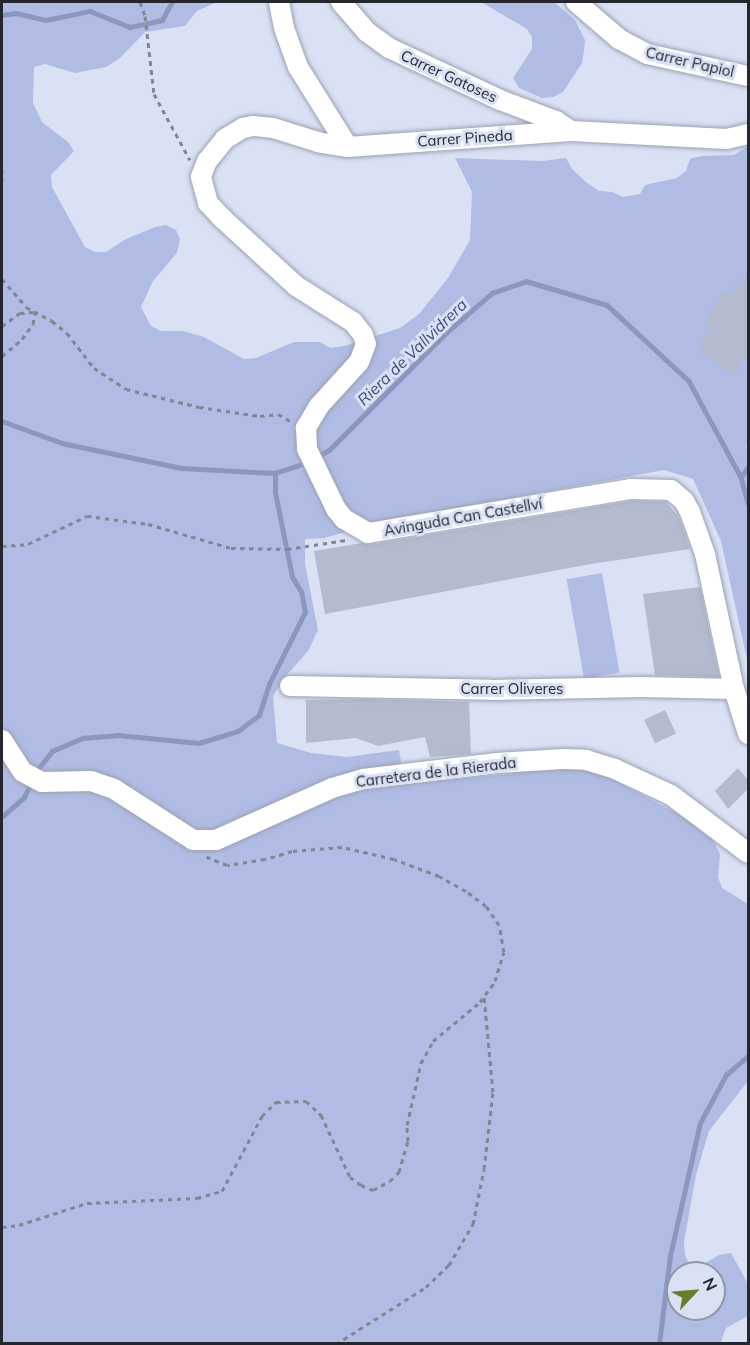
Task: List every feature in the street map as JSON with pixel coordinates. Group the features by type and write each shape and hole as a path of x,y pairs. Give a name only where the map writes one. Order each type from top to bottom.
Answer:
{"street":[{"path":"279,2 284,28 298,67 348,147"},
{"name":"Carrer Gatoses","path":"341,2 367,32 389,48 500,100 556,121 571,131"},
{"name":"Carrer Papiol","path":"576,2 619,39 640,51 748,76"},
{"name":"Carrer Pineda","path":"202,170 213,151 225,139 243,128 254,126 273,128 318,142 348,147 571,131 727,139 748,134"},
{"path":"202,170 202,188 208,203 223,219 296,286 354,322 363,335 366,344 359,362 319,406 306,428"},
{"name":"Avinguda Can Castellví","path":"306,428 307,449 336,509 344,519 368,533 631,489 671,490 684,501 690,512 705,554 734,689 748,734"},
{"name":"Carrer Oliveres","path":"290,686 491,690 642,687 734,689"},
{"path":"2,740 24,772 42,782 91,781 114,789 193,840"},
{"name":"Carretera de la Rierada","path":"193,840 216,840 332,788 363,779 497,763 563,759 595,763 652,786 688,806 747,850"}],"path":[{"path":"140,2 146,16 154,94 186,155 202,170"},
{"path":"2,169 2,182"},
{"path":"2,279 18,301 67,333 88,362 100,374 132,392 260,416 278,414 306,428"},
{"path":"2,326 20,313 35,311"},
{"path":"2,356 22,339 33,324 35,311"},
{"path":"2,546 28,544 87,516 137,522 231,548 312,547 368,533"},
{"path":"2,1227 19,1225 87,1203 197,1198 222,1191 262,1116 276,1102 294,1100 306,1101 321,1114 350,1177 373,1190 390,1181 399,1172 408,1142 407,1125 421,1063 433,1041 484,996 495,981 504,952 499,925 486,906 439,876 394,859 342,847 308,852 292,851 265,859 226,865 211,860 193,840"},
{"path":"336,1344 426,1287 449,1265 473,1224 484,1169 493,1092 484,996"}],"shaded area":[{"path":"2,2 217,2 197,11 185,26 145,32 120,58 106,67 75,73 45,64 34,67 33,103 42,122 68,142 74,151 51,175 52,187 85,247 95,252 106,252 124,240 155,227 166,225 176,230 180,239 177,253 153,281 141,307 151,326 161,331 183,331 204,337 244,359 256,358 294,342 320,342 330,348 344,346 400,328 419,314 448,278 470,240 472,192 455,158 543,161 566,158 572,169 587,183 599,191 612,192 623,197 640,194 645,185 677,178 686,171 690,159 701,156 734,155 748,146 748,444 746,445 748,452 748,664 721,541 693,479 664,470 380,522 324,538 305,539 305,564 318,630 308,651 285,677 273,696 277,743 311,753 347,757 399,750 405,784 511,774 524,770 583,768 606,776 703,827 710,834 720,854 718,877 722,888 748,904 748,1081 709,1131 696,1175 684,1242 688,1261 666,1261 666,1321 726,1321 726,1261 709,1261 719,1255 731,1253 748,1284 748,1316 726,1328 720,1344 2,1344"},
{"path":"481,2 554,2 575,20 585,40 582,63 563,92 553,97 542,98 519,88 513,78 532,49 532,37 527,29"},
{"path":"602,573 620,672 584,679 567,579"}],"building":[{"path":"748,273 748,354 732,375 699,349 712,330 704,326 722,292 730,293"},
{"path":"632,501 666,502 679,517 690,549 585,565 325,614 314,551 362,543 370,545"},
{"path":"700,587 719,677 655,675 643,594"},
{"path":"306,700 469,702 471,754 430,757 425,737 378,746 356,738 306,743"},
{"path":"665,710 676,734 655,743 644,720"},
{"path":"738,768 748,780 748,789 728,809 715,791"}],"waterway":[{"path":"2,15 16,13 46,20 90,11 130,27 162,20 172,2"},
{"name":"Riera de Vallvidrera","path":"316,457 329,450 446,333 492,293 526,281 607,305 689,381 741,477 748,503"},
{"name":"Riera de Vallvidrera","path":"2,421 62,443 182,468 275,473 306,463"},
{"path":"741,477 748,467"},
{"path":"35,773 52,751 83,738 118,735 199,743 238,731 259,715 269,684 305,612 301,592 292,577 275,493 275,473"},
{"path":"2,817 24,797 32,781"},
{"name":"Riera de Vallvidrera","path":"659,1344 670,1256 700,1123 726,1075 748,1056"}]}
